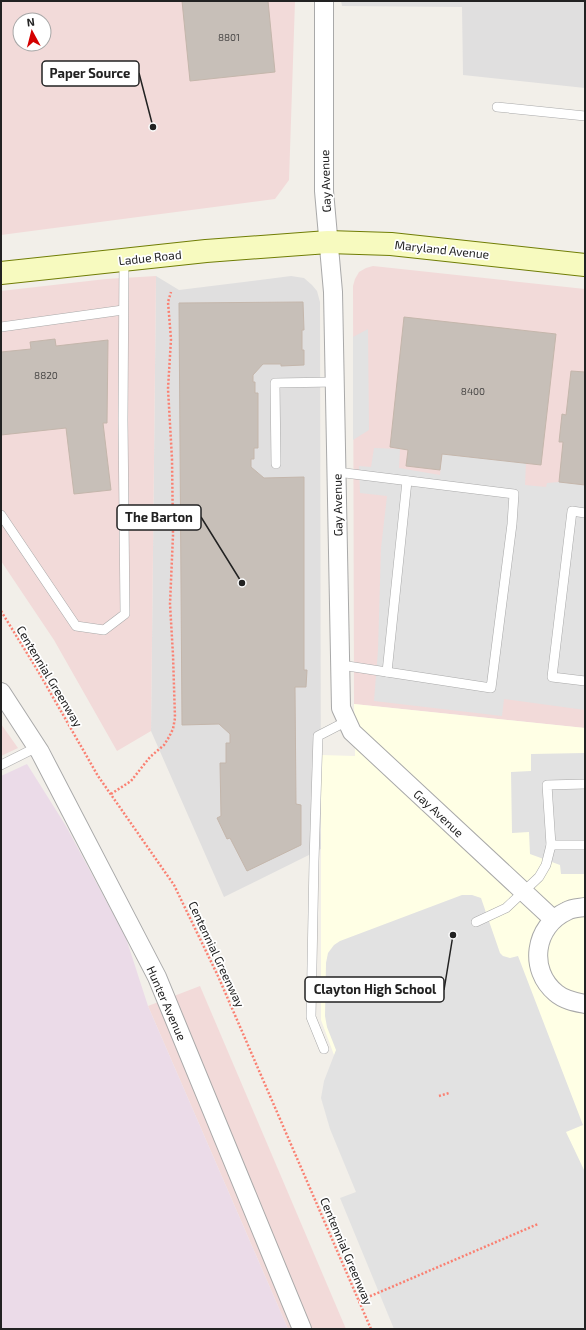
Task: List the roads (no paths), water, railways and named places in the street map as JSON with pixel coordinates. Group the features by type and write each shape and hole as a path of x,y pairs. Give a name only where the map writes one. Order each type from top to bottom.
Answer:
{"main road":[{"name":"Maryland Avenue","path":"299,244 328,242 391,244 585,265"},
{"name":"Ladue Road","path":"1,273 299,244"}],"street":[{"name":"Gay Avenue","path":"324,1 324,191 333,292 341,708 352,732 553,919"},
{"name":"Hunter Avenue","path":"4,702 37,747 156,977 302,1329"},
{"path":"585,907 568,910 553,919 540,938 537,955 539,966 545,981 557,994 570,1001 585,1004"}],"lane":[{"path":"497,107 585,116"},
{"path":"1,515 76,626 104,630 125,614 123,420 124,260"},
{"path":"1,327 123,310"},
{"path":"276,464 275,383 335,382"},
{"path":"336,472 514,494 512,524 491,688 340,665"},
{"path":"386,672 407,481"},
{"path":"585,513 572,511 552,677 585,681"},
{"path":"324,1049 311,1017 318,736 347,721"},
{"path":"1,765 37,747"},
{"path":"476,922 506,908 539,877 546,865 551,845 547,785 585,784"},
{"path":"551,845 585,845"}],"place":[{"name":"Paper Source","path":"153,127"},
{"name":"The Barton","path":"242,583"},
{"name":"Clayton High School","path":"453,935"}]}
